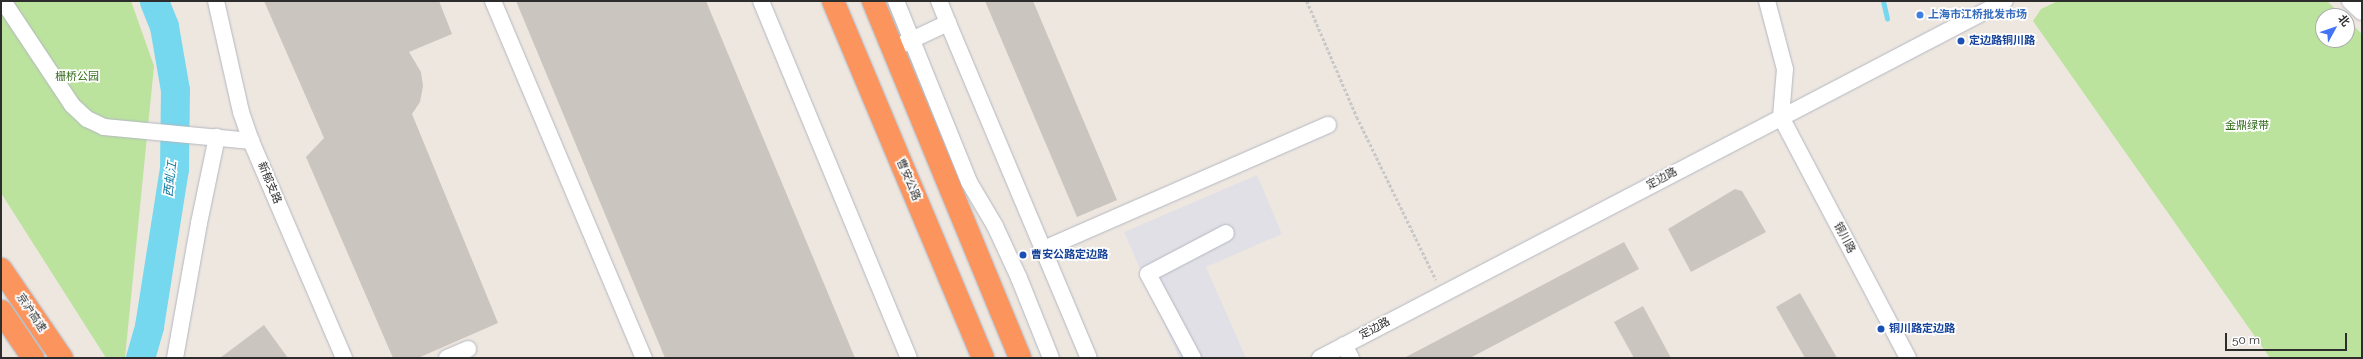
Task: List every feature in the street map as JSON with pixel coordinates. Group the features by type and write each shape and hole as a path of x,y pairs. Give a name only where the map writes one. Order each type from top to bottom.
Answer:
{"highway":[{"name":"曹安公路","path":"834,1 983,358"},
{"path":"873,1 1020,358"},
{"name":"京沪高速","path":"1,269 62,358"},
{"path":"1,311 33,358"}],"street":[{"path":"3,1 72,105 87,119 104,127 251,141"},
{"name":"新郁支路","path":"216,1 241,112 251,141 344,358"},
{"path":"493,1 644,358"},
{"path":"761,1 909,358"},
{"path":"896,1 969,182 995,226 1016,271 1051,358"},
{"path":"939,1 1089,358"},
{"path":"1767,1 1785,69 1781,117"},
{"name":"定边路","path":"1320,358 1348,352 1443,294 2005,1"},
{"path":"2350,1 2362,12"},
{"path":"892,49 948,23"},
{"name":"铜川路","path":"1781,117 1908,358"},
{"path":"1044,249 1328,126"},
{"path":"175,358 213,137"},
{"path":"1193,358 1148,274 1226,233"},
{"path":"447,358 468,349"}],"path":[{"path":"1307,1 1357,117 1443,294"}],"shaded area":[{"path":"1257,175 1282,234 1206,267 1246,358 1179,358 1124,232"}],"green space":[{"name":"栅桥公园","path":"1,1 131,1 154,66 125,358 106,358 1,193"},
{"name":"金鼎绿带","path":"2058,1 2327,1 2334,8 2315,8 2315,48 2355,48 2355,27 2362,34 2362,358 2270,358 2033,21 2041,9"}],"building":[{"path":"264,1 439,1 452,34 409,52 421,72 423,86 420,102 412,114 498,323 418,358 393,358 306,157 324,138"},
{"path":"516,1 706,1 855,358 665,358"},
{"path":"985,1 1033,1 1117,200 1077,217"},
{"path":"1735,189 1742,191 1766,232 1691,272 1668,229"},
{"path":"1624,242 1639,269 1470,358 1404,358"},
{"path":"1800,293 1837,358 1805,358 1776,307"},
{"path":"1643,306 1671,358 1634,358 1614,322"},
{"path":"264,325 288,358 220,358"}],"waterway":[{"name":"西虬江","path":"140,358 149,326 174,169 175,90 164,26 154,1"},
{"path":"1883,1 1887,19"}],"place":[{"name":"上海市江桥批发市场","path":"1920,15"},
{"name":"定边路铜川路","path":"1961,41"},
{"name":"曹安公路定边路","path":"1023,255"},
{"name":"铜川路定边路","path":"1881,329"}]}
